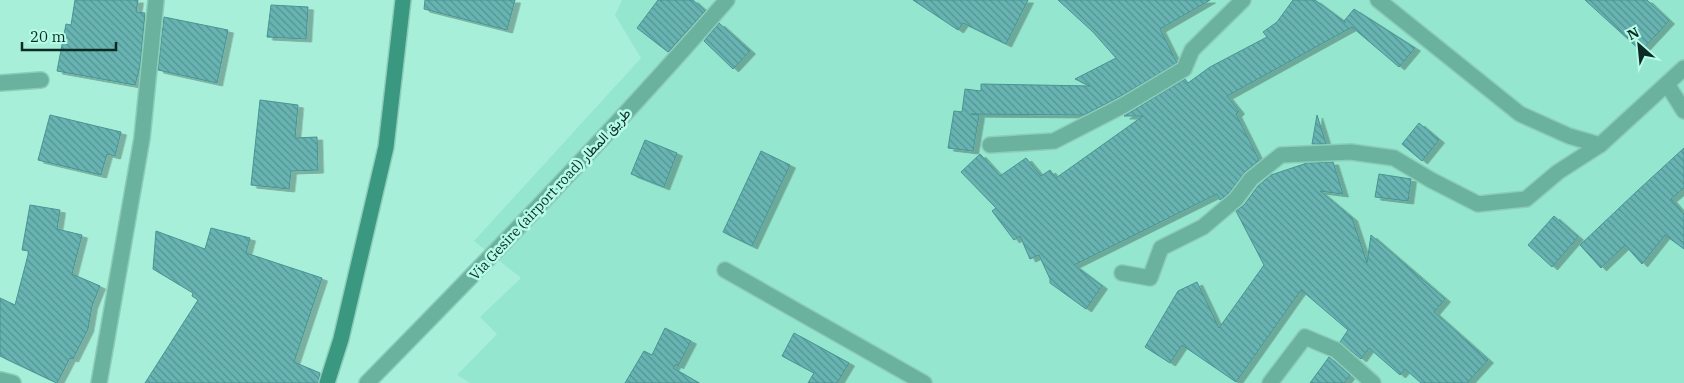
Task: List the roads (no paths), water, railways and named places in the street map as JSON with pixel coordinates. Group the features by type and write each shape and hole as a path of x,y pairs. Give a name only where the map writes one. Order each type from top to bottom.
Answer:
{"main road":[{"path":"327,383 341,339 386,147 404,0"}],"street":[{"path":"98,383 142,138 156,0"},
{"name":"Via Gesire (airport road) طريق المطار","path":"367,383 489,260 665,71 727,0"},
{"path":"990,145 1054,141 1124,105 1184,69 1192,50 1243,0"},
{"path":"1378,0 1520,114 1569,136 1600,145"},
{"path":"1122,272 1150,278 1161,248 1203,228 1236,199 1251,180 1281,155 1351,152 1394,158 1431,180 1478,204 1526,199 1558,172 1600,145 1684,68"},
{"path":"0,83 40,80"},
{"path":"1667,84 1684,111"},
{"path":"725,270 924,383"},
{"path":"1270,383 1305,337 1336,350 1373,383"},
{"path":"0,382 1,380 13,383"}]}
